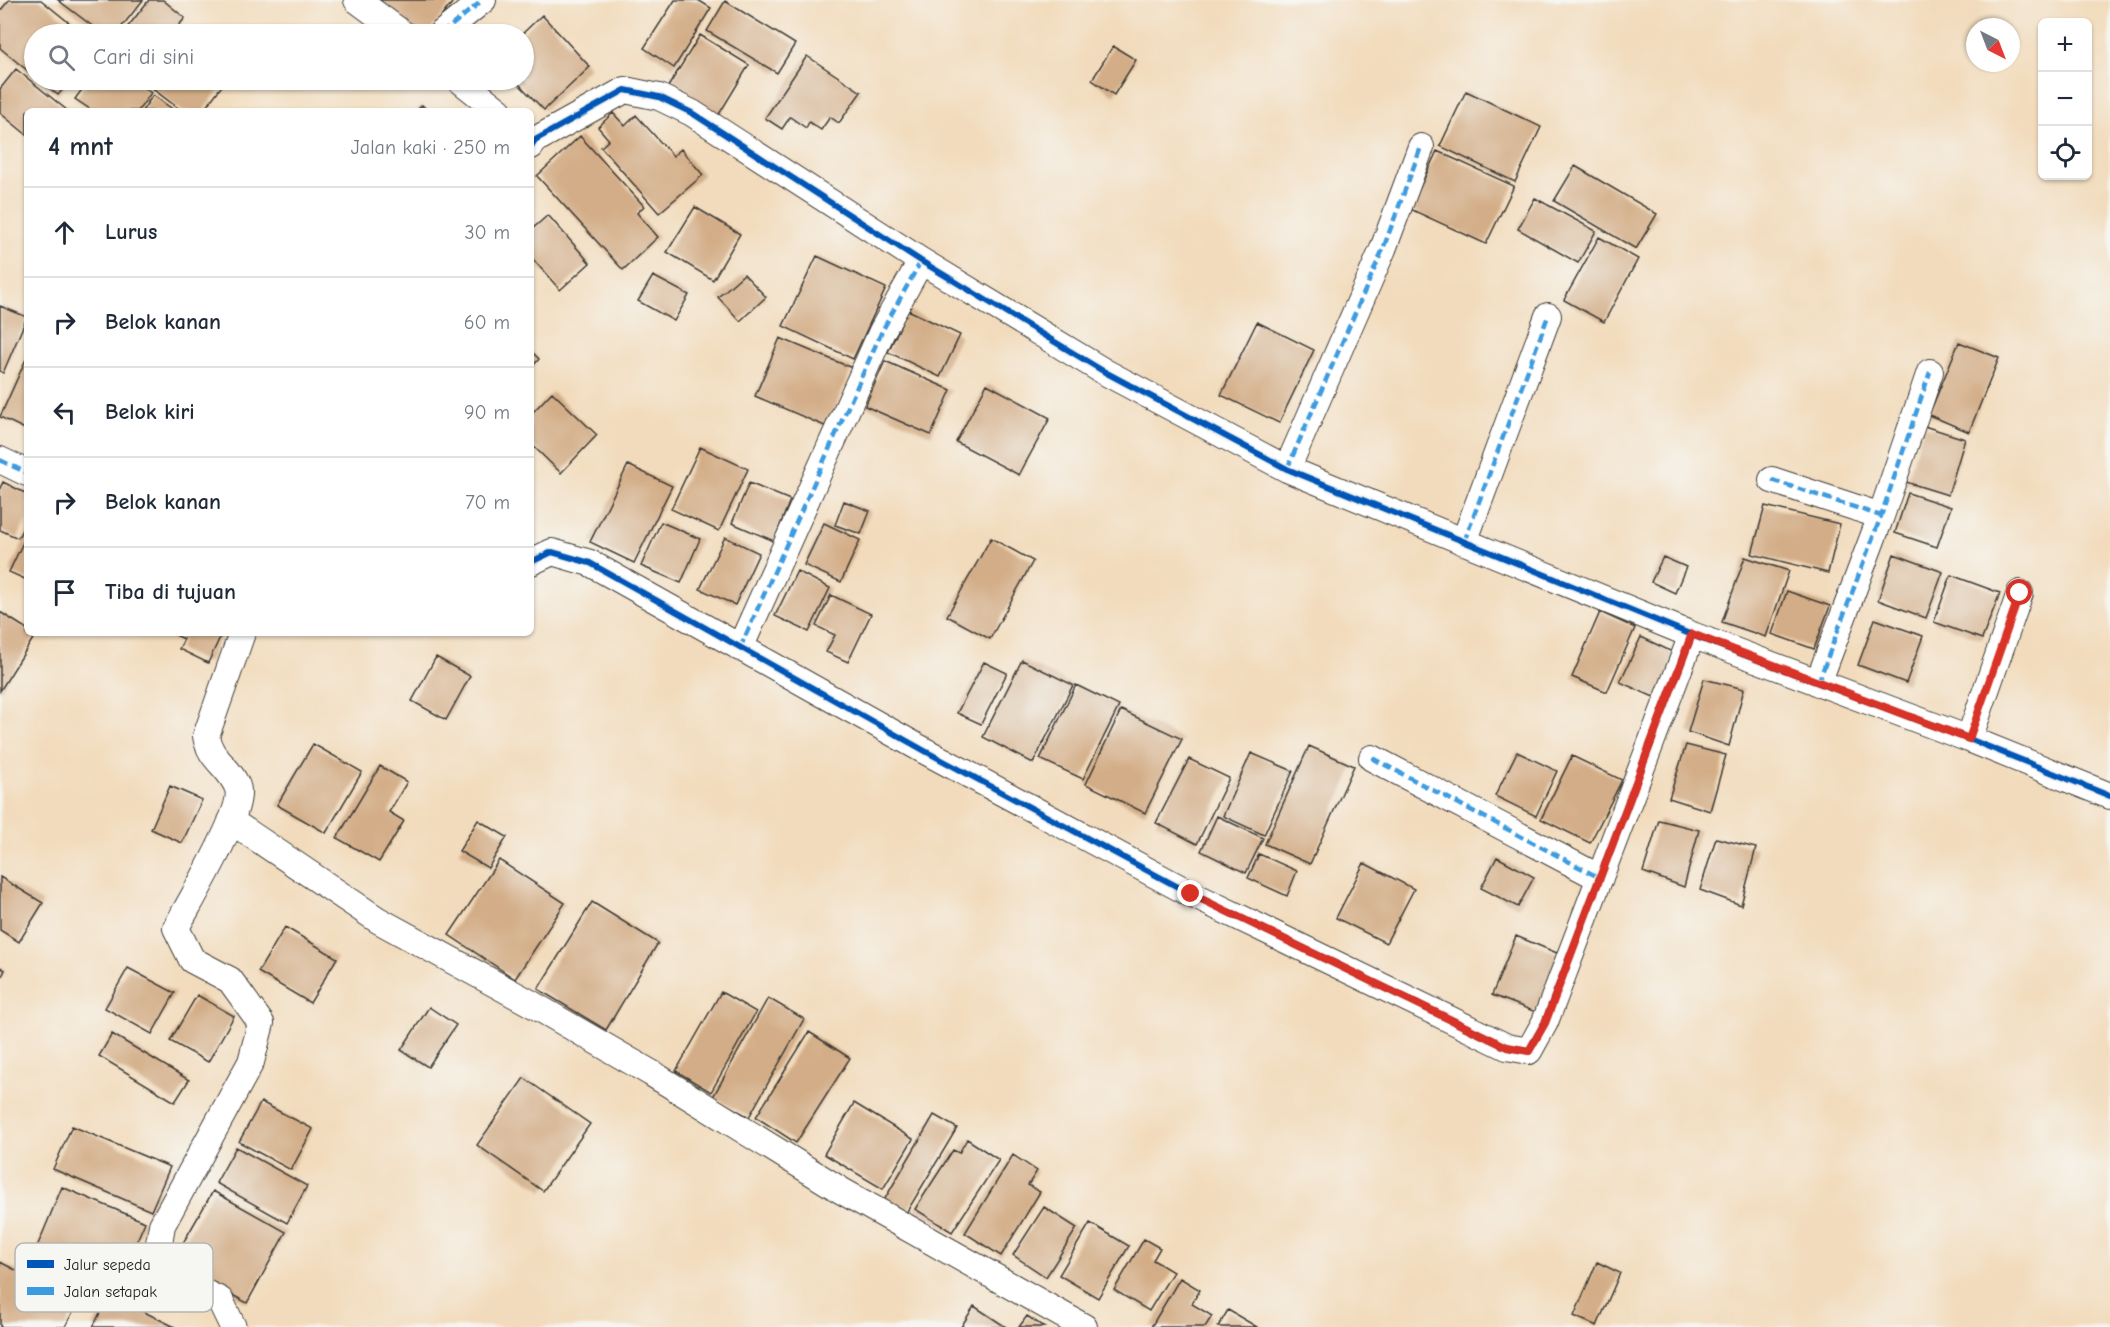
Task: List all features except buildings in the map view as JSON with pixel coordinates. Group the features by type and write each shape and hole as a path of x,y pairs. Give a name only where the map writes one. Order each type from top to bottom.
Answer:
{"street":[{"path":"357,0 389,24"},
{"path":"453,24 483,0"},
{"path":"473,90 495,108"},
{"path":"534,140 625,90 659,97 692,113 921,261 1103,371 1287,469 1692,634 1969,739 2110,796"},
{"path":"1287,469 1383,249 1421,147"},
{"path":"740,648 882,331 921,261"},
{"path":"1464,542 1548,316"},
{"path":"1818,682 1881,516 1930,372"},
{"path":"0,460 24,471"},
{"path":"1772,480 1881,516"},
{"path":"534,561 552,552 590,563 740,648 1191,894 1507,1047 1529,1051 1545,1023 1692,634"},
{"path":"1969,739 2020,593"},
{"path":"159,1243 162,1225 251,1062 261,1023 230,980 192,960 176,928 231,820 240,797 237,785 208,750 206,735 241,636"},
{"path":"1372,758 1600,878"},
{"path":"231,820 378,920 542,1010 842,1191 1084,1327"},
{"path":"213,1297 220,1300 233,1322 233,1327"}],"marked path":[{"path":"453,24 483,0"},
{"path":"1287,469 1383,249 1421,147"},
{"path":"740,648 882,331 921,261"},
{"path":"1464,542 1548,316"},
{"path":"1818,683 1881,516 1930,372"},
{"path":"0,460 24,472"},
{"path":"1772,480 1881,516"},
{"path":"1969,739 2020,593"},
{"path":"1372,758 1600,878"}],"cycle path":[{"path":"534,142 625,90 659,97 692,113 921,261 1103,371 1287,469 1692,635 1969,739 2110,796"},
{"path":"534,561 552,552 590,563 925,751 1191,894 1507,1047 1529,1051 1545,1022 1692,635"}],"route":[{"path":"1191,894 1507,1047 1529,1051 1545,1023 1692,634 1969,739 2020,593"}]}
